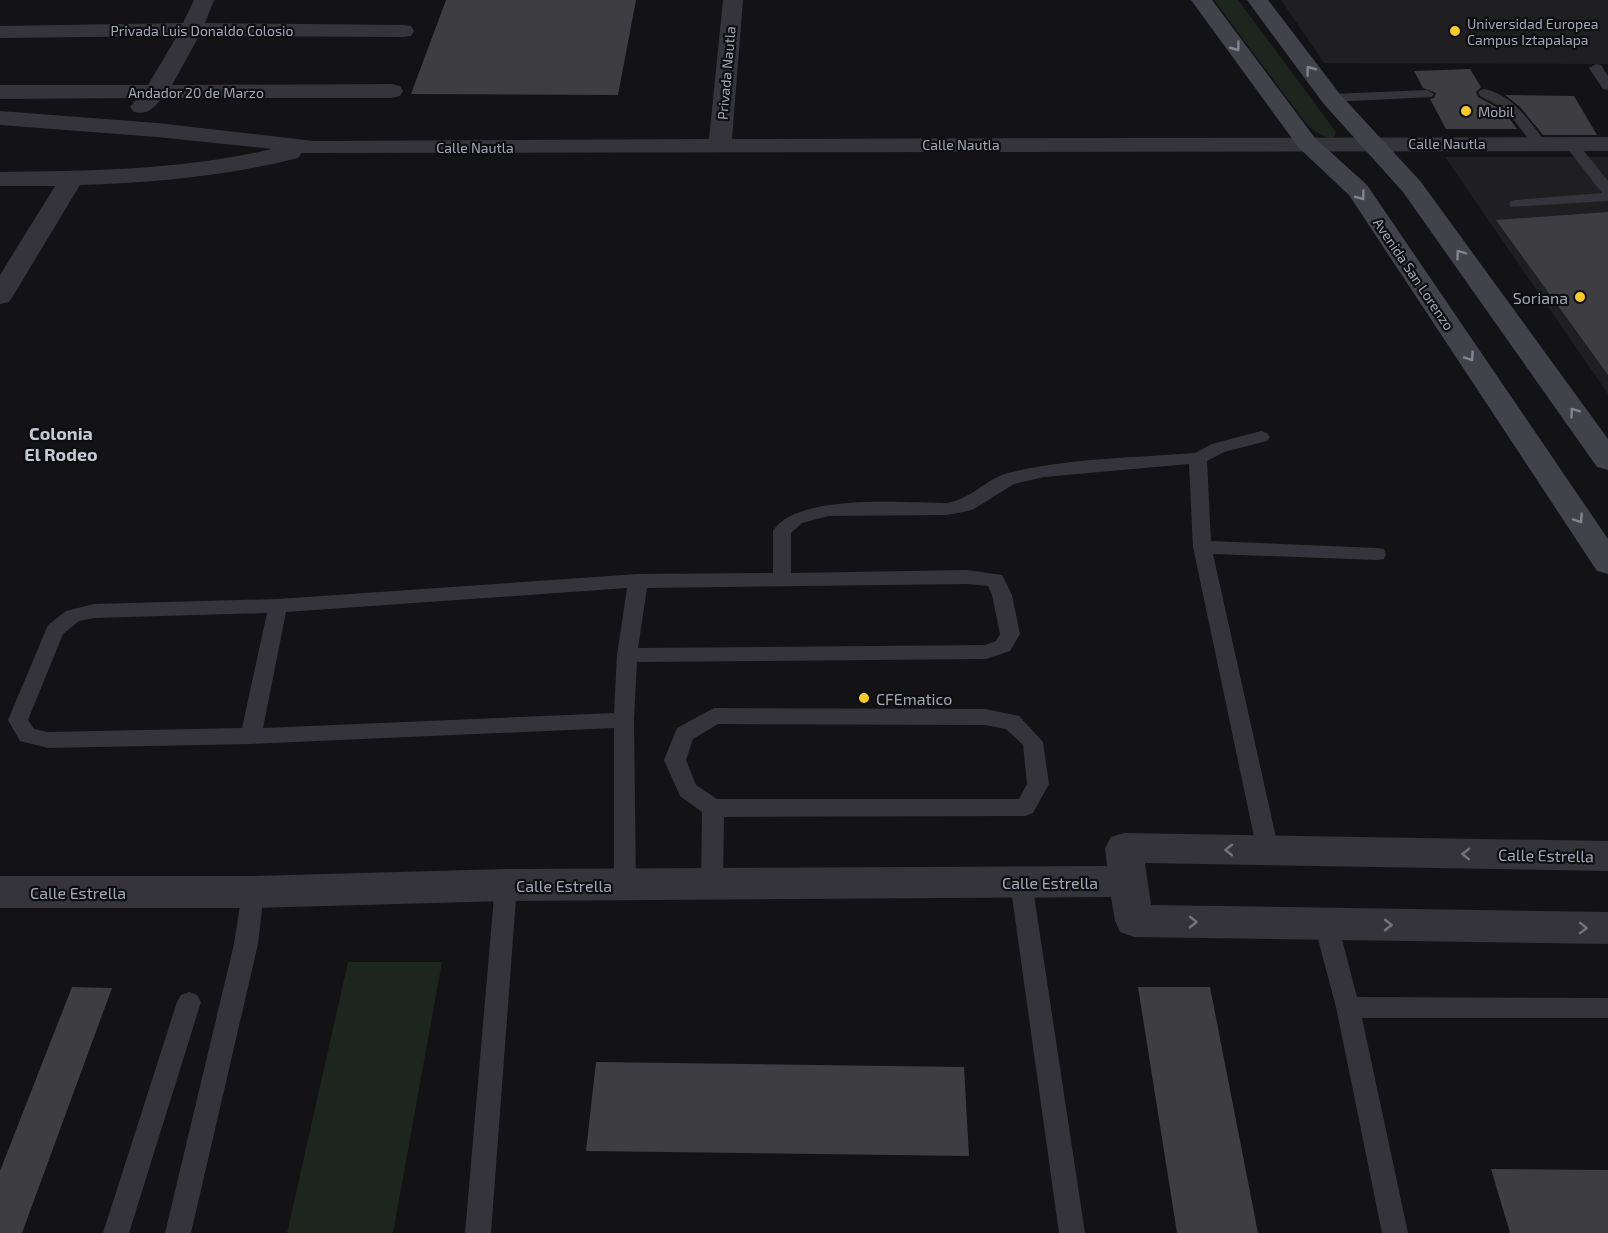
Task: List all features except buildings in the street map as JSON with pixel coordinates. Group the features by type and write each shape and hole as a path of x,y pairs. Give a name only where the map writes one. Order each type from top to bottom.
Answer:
{"main road":[{"name":"Avenida San Lorenzo","path":"1201,0 1307,143 1358,190 1608,563"},
{"path":"1257,0 1331,98 1412,187 1608,460"}],"street":[{"path":"123,126 156,93 192,29 204,0"},
{"name":"Privada Nautla","path":"720,145 733,0"},
{"name":"Privada Luis Donaldo Colosio","path":"0,32 192,29 403,31"},
{"name":"Andador 20 de Marzo","path":"0,92 392,91"},
{"name":"Calle Nautla","path":"0,118 123,126 247,138 314,148 1307,143 1608,144"},
{"name":"Calle Nautla","path":"0,180 72,179 224,166 314,148"},
{"path":"0,296 72,179"},
{"name":"Calle Estrella","path":"0,892 253,892 506,885 1020,882 1126,865 1268,851 1608,856"},
{"path":"1126,865 1134,921 1608,928"}],"lane":[{"path":"1596,68 1608,86"},
{"path":"1485,93 1501,97 1511,106 1539,143"},
{"path":"1331,98 1426,94"},
{"path":"1570,144 1608,192"},
{"path":"1516,204 1608,197"},
{"path":"782,579 782,531 796,519 828,510 947,509 968,505 1008,479 1044,471 1198,458 1218,448 1261,437"},
{"path":"1198,458 1202,547 1268,851"},
{"path":"1202,547 1377,554"},
{"path":"624,720 251,736 48,740 27,735 18,720 55,630 73,616 94,611 278,606 638,581 967,577 995,580 1002,595 1010,634 1003,646 986,652 627,655"},
{"path":"625,885 624,720 627,655 638,581"},
{"path":"251,736 278,606"},
{"path":"714,716 985,717 1012,722 1033,741 1038,784 1025,807 713,808 688,790 675,760 684,734 714,716"},
{"path":"712,885 713,808"},
{"path":"1020,882 1072,1233"},
{"path":"478,1233 506,885"},
{"path":"178,1233 246,944 253,892"},
{"path":"1326,924 1348,1006 1395,1233"},
{"path":"116,1233 189,1002"},
{"path":"1348,1006 1608,1008"}],"shaded area":[{"path":"1214,0 1238,0 1336,132 1334,138 1318,133 1304,121"},
{"name":"Universidad Europea Campus Iztapalapa","path":"1281,0 1608,0 1608,64 1324,63"},
{"path":"1445,157 1608,157 1608,394"},
{"path":"348,962 442,962 393,1233 287,1233"}],"place":[{"name":"Universidad Europea Campus Iztapalapa","path":"1455,31"},
{"name":"Mobil","path":"1466,111"},
{"name":"Soriana","path":"1580,297"},
{"name":"CFEmatico","path":"864,698"}],"district":[{"name":"Colonia El Rodeo","path":"61,443"}]}
